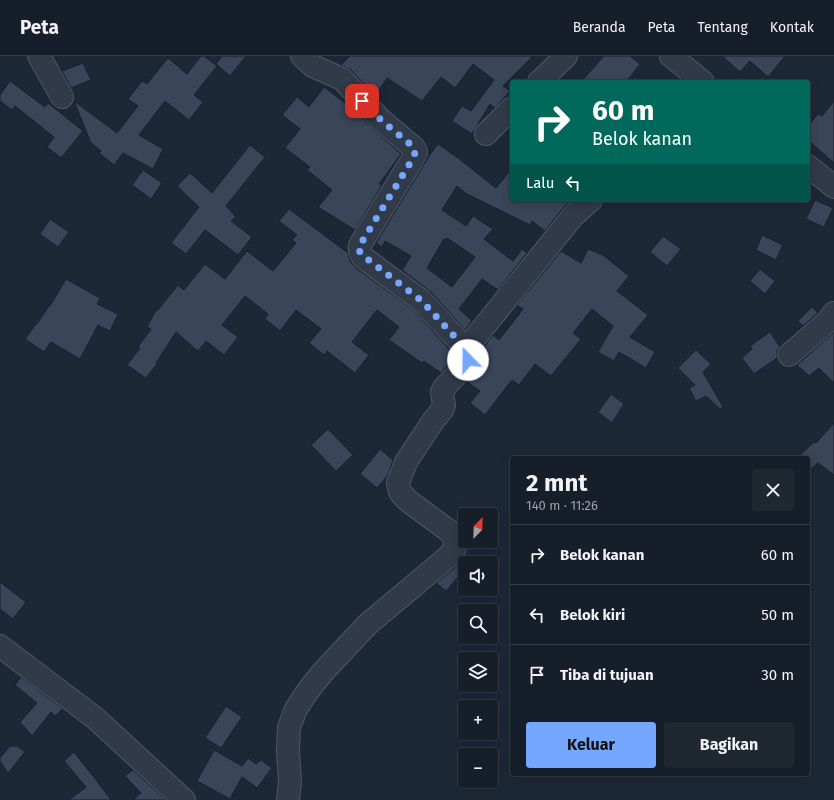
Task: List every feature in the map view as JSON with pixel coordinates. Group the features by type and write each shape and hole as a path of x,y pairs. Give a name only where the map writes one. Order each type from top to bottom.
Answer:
{"street":[{"path":"39,56 62,97"},
{"path":"288,800 290,781 288,752 289,727 296,709 306,692 368,624 448,557 455,548 455,538 449,530 407,500 400,492 398,483 406,462 442,410 444,405 442,392 444,388 468,360 469,355 466,349 422,301 365,259 359,250 360,245 412,160 416,152 414,148 381,120 342,78 313,66 302,56"},
{"path":"541,80 566,56"},
{"path":"671,56 701,80"},
{"path":"486,134 510,110"},
{"path":"810,168 834,187"},
{"path":"466,349 573,216 588,202"},
{"path":"789,355 827,322 834,313"},
{"path":"0,646 95,718 184,800"}],"building":[{"path":"201,56 204,56 217,66 194,95 203,102 189,120 165,101 139,135 163,149 153,169 123,153 114,165 99,153 101,151 91,143 74,101 117,133 138,106 128,99 142,81 147,84 168,58 187,74"},
{"path":"222,56 246,56 230,76 216,64"},
{"path":"350,56 533,56 503,86 510,91 495,108 490,104 472,134 452,121 462,106 471,111 494,80 473,64 455,88 441,77 422,101 387,78 375,96 351,70 341,65"},
{"path":"604,56 630,56 640,64 628,80 583,80"},
{"path":"722,56 785,56 768,77 750,61 740,72"},
{"path":"83,63 91,80 71,88 62,71"},
{"path":"10,81 45,107 48,103 83,131 61,158 47,147 54,137 15,106 12,110 0,101 0,95"},
{"path":"324,87 354,110 401,154 379,184 382,185 355,230 318,207 332,190 307,170 310,167 285,148 300,129 282,115 297,97 309,107"},
{"path":"834,101 834,163 810,142 810,124 818,114 822,116"},
{"path":"438,144 496,188 510,170 510,202 570,202 563,208 545,231 532,221 530,225 467,194 457,186 442,210 466,226 473,216 493,229 484,239 513,261 522,249 527,253 498,290 482,279 459,309 472,321 465,330 431,292 402,270 411,256 385,241 382,247 376,243 429,156","holes":["447,238 475,257 452,287 427,268 444,239 446,240"]},
{"path":"250,145 265,157 226,206 236,217 231,221 252,237 238,255 205,230 186,254 171,243 199,207 177,186 190,173 212,193"},
{"path":"143,170 162,183 151,199 132,185"},
{"path":"815,200 833,208 824,227 806,219"},
{"path":"289,209 348,253 350,261 357,269 414,310 455,356 441,373 424,361 422,363 389,340 399,327 377,310 352,342 369,355 355,373 327,351 324,355 309,343 321,329 296,310 280,331 265,319 268,314 245,296 222,325 238,337 224,355 206,341 198,351 176,332 156,363 157,364 146,378 127,365 140,348 138,347 151,329 147,327 156,310 157,311 178,285 184,290 205,264 225,279 247,251 273,271 296,243 292,240 297,235 279,221"},
{"path":"50,219 69,232 58,247 40,234"},
{"path":"762,235 783,245 776,260 756,250"},
{"path":"663,236 681,249 667,266 650,252"},
{"path":"588,249 603,255 629,276 617,291 648,315 630,337 655,352 646,368 619,352 614,361 598,352 613,326 592,309 573,333 581,339 551,376 535,364 519,385 512,380 485,415 470,403 480,391 467,382 477,370 481,359 481,351 493,335 499,340 523,309 517,305 561,251 581,263"},
{"path":"760,269 775,281 765,294 750,281"},
{"path":"66,279 100,298 97,304 118,314 110,331 98,325 80,359 51,342 44,352 25,339 50,306"},
{"path":"812,307 818,313 803,326 798,321"},
{"path":"770,332 780,347 777,351 777,358 754,374 742,358 752,349 750,346"},
{"path":"834,332 834,383 819,368 809,376 797,365"},
{"path":"696,350 711,364 703,372 723,407 720,409 706,396 696,401 689,388 695,385 678,368"},
{"path":"611,394 624,404 612,423 598,412"},
{"path":"834,423 834,475 818,463 811,469 810,456 799,456 814,442 816,443"},
{"path":"328,429 353,455 336,471 311,445"},
{"path":"380,449 393,460 388,475 377,488 360,474"},
{"path":"458,564 458,577 446,591 436,583"},
{"path":"0,582 26,602 13,619 0,609"},
{"path":"21,677 63,709 55,716 51,712 32,736 20,722 37,703 15,685"},
{"path":"226,706 242,717 221,748 205,738"},
{"path":"10,746 17,746 25,752 8,773 0,761 0,758"},
{"path":"214,750 242,766 248,758 256,764 261,760 272,768 257,788 242,777 230,799 197,781"},
{"path":"74,752 111,800 69,800 86,787 64,761"},
{"path":"133,770 166,800 133,800 141,793 125,776"}],"route":[{"path":"362,101 381,120 410,144 416,152 415,156 360,245 359,250 365,259 422,301 466,349 469,355 468,360"}]}
